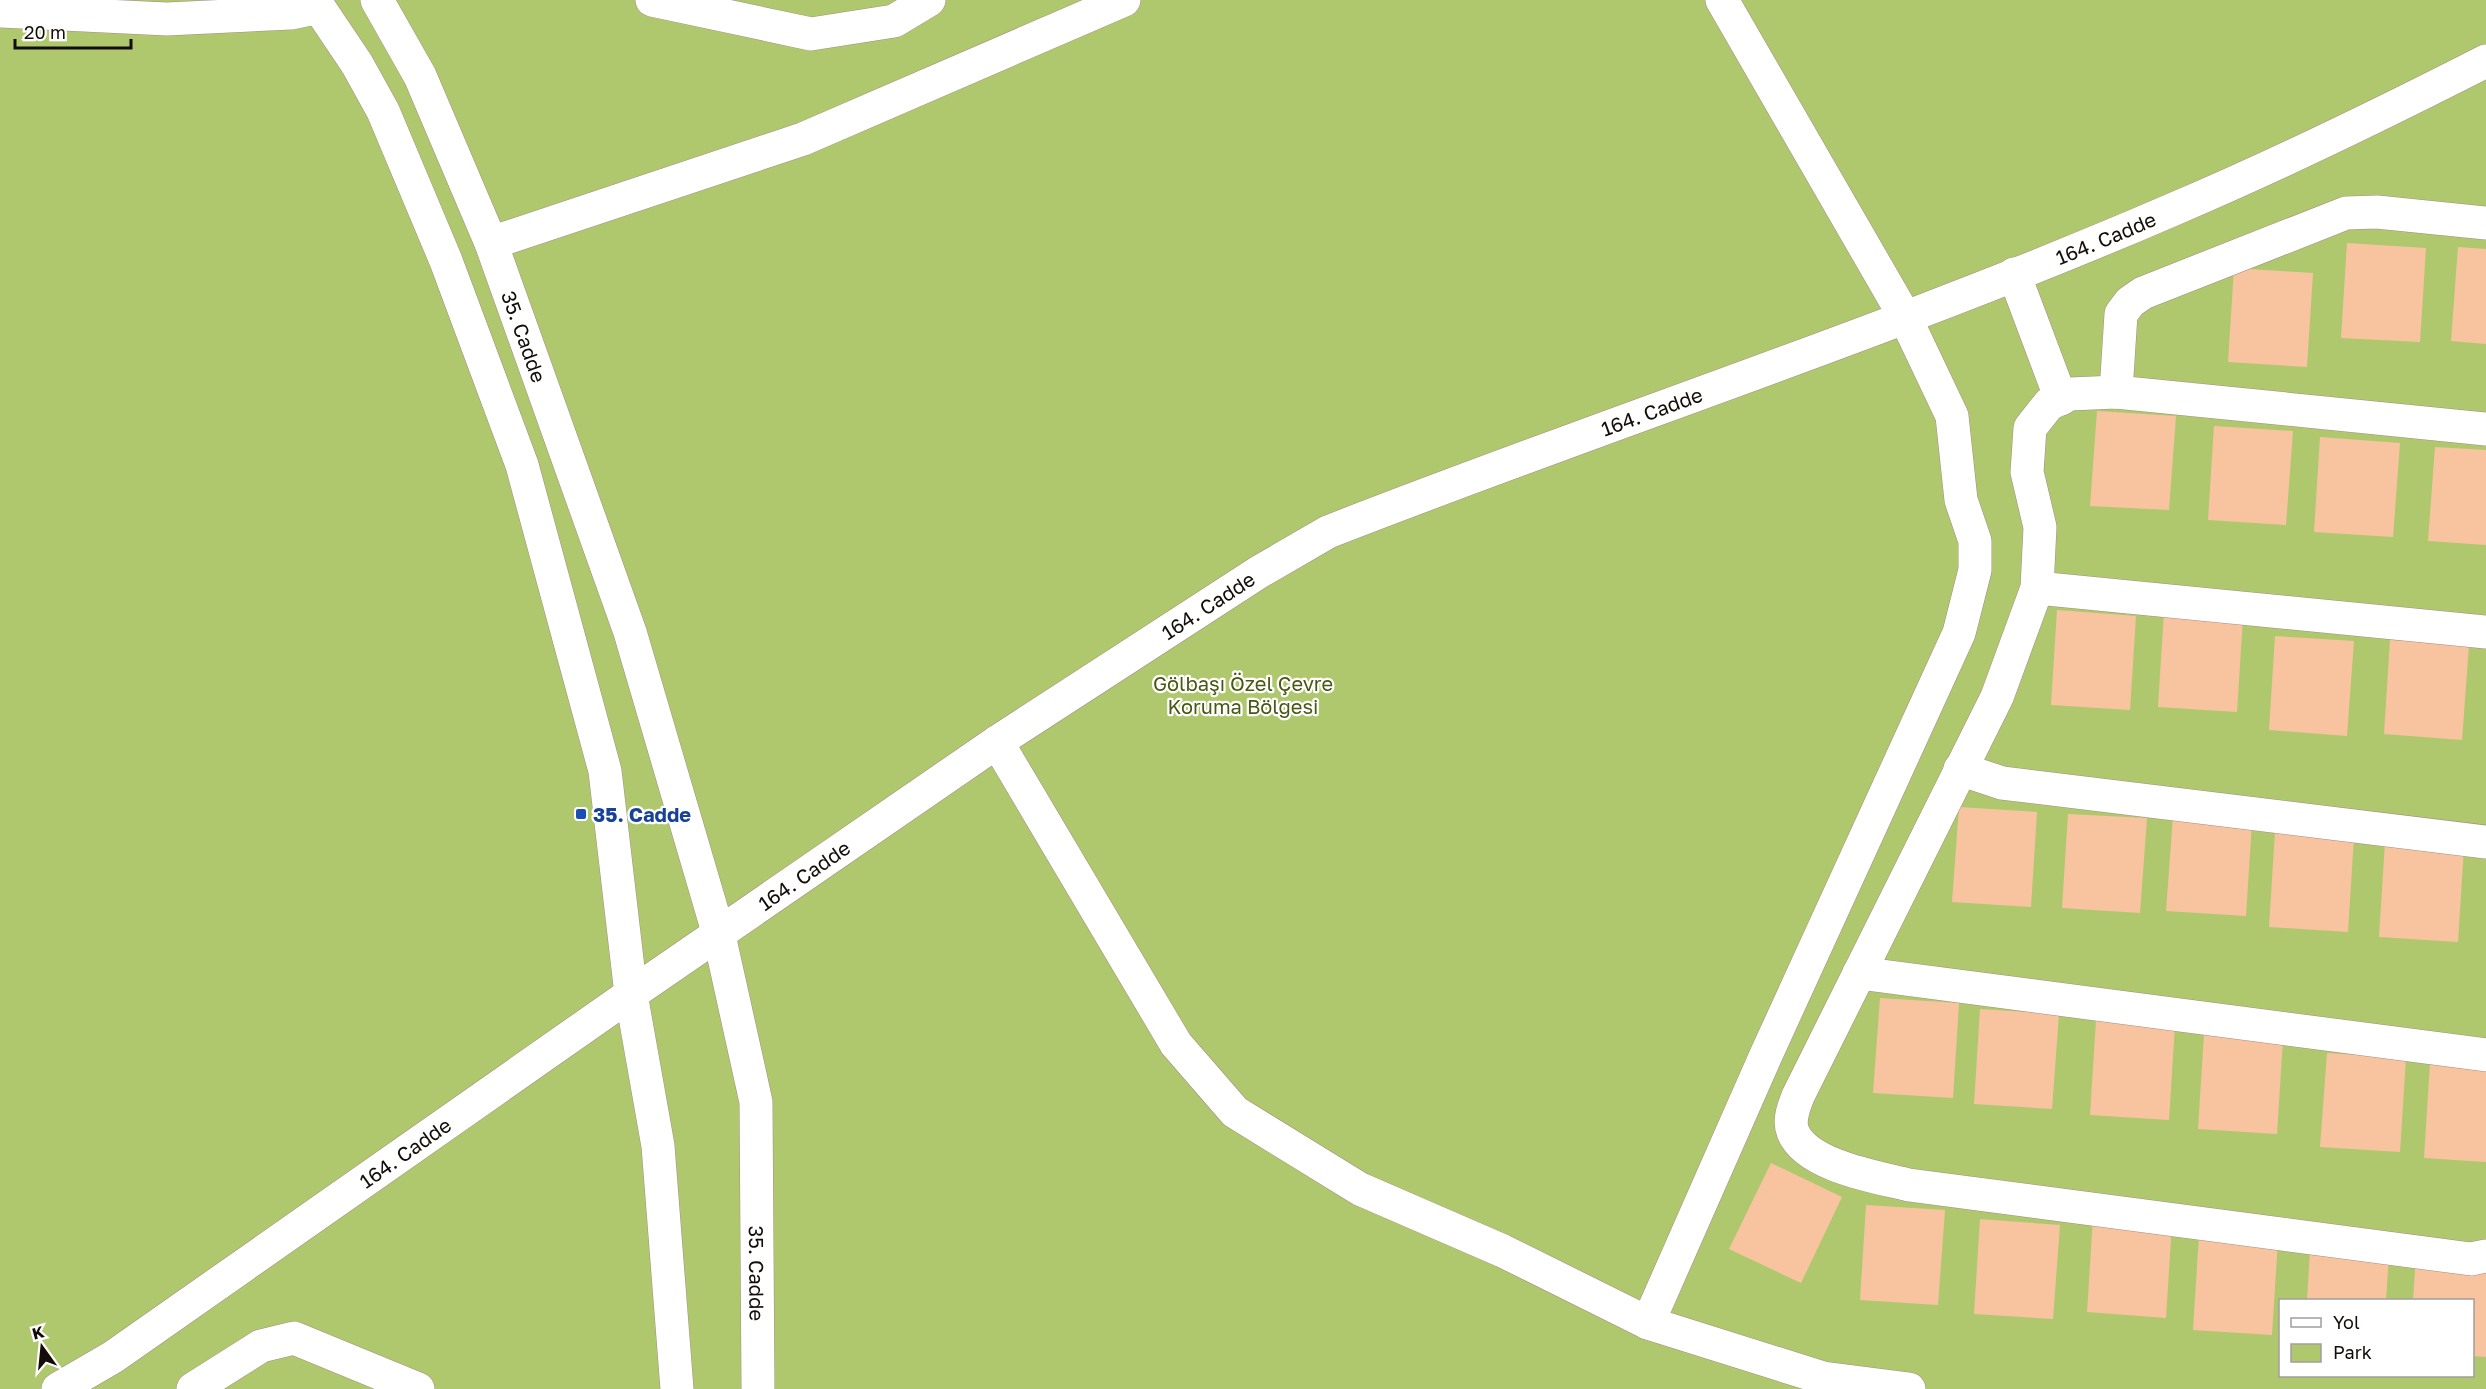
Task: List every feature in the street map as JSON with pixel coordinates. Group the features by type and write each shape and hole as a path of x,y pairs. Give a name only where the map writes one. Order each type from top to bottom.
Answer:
{"street":[{"name":"35. Cadde","path":"377,0 420,76 491,243 630,632 719,935 756,1102 758,1389"},
{"path":"652,0 811,34 894,21 929,0"},
{"path":"491,243 839,125 1124,0"},
{"path":"1648,1323 1962,622 1976,570 1975,540 1961,500 1952,416 1905,317 1722,0"},
{"path":"0,11 52,7 111,18 166,19 291,13 316,3 357,64 382,111 446,261 522,465 605,771 631,993 658,1146 677,1389"},
{"name":"164. Cadde","path":"58,1389 113,1357 631,993 719,935 998,742 1259,572 1328,532 1905,317 2174,209 2396,107 2486,61"},
{"path":"2116,392 2121,314 2143,293 2346,213 2377,212 2486,223"},
{"path":"2014,274 2061,399"},
{"path":"2486,429 2116,392 2070,394 2049,405 2030,428 2027,452 2027,472 2040,527 2037,588 1997,697 1798,1096 1791,1115 1792,1131 1802,1146 1830,1163 1909,1185 2471,1259 2486,1256"},
{"path":"2037,588 2486,632"},
{"path":"998,742 1176,1044 1235,1112 1360,1189 1503,1251 1648,1323 1822,1378 1910,1389"},
{"path":"1960,769 2002,783 2486,842"},
{"path":"1859,973 2486,1055"},
{"path":"193,1389 261,1346 294,1338 418,1389"}],"green space":[{"name":"Gölbaşı Özel Çevre Koruma Bölgesi","path":"0,0 2486,0 2486,1389 0,1389"}],"building":[{"path":"2347,243 2426,248 2420,342 2341,338"},
{"path":"2458,247 2486,249 2486,344 2451,341"},
{"path":"2234,268 2313,273 2307,367 2228,362"},
{"path":"2097,411 2176,416 2169,510 2090,506"},
{"path":"2214,426 2293,431 2286,525 2208,520"},
{"path":"2320,437 2400,443 2393,537 2314,532"},
{"path":"2435,447 2486,450 2486,545 2428,541"},
{"path":"2057,610 2136,616 2130,710 2051,705"},
{"path":"2164,611 2243,617 2237,712 2158,707"},
{"path":"2275,636 2354,641 2347,736 2269,730"},
{"path":"2390,640 2469,645 2462,740 2384,734"},
{"path":"1959,807 2037,812 2031,907 1952,902"},
{"path":"2068,814 2147,818 2140,913 2062,908"},
{"path":"2173,816 2252,822 2246,916 2166,911"},
{"path":"2275,832 2354,837 2348,932 2269,927"},
{"path":"2385,842 2464,847 2458,942 2379,937"},
{"path":"1880,998 1959,1003 1953,1098 1873,1093"},
{"path":"1980,1009 2059,1014 2052,1109 1974,1104"},
{"path":"2096,1020 2175,1025 2169,1120 2090,1115"},
{"path":"2204,1034 2283,1039 2277,1134 2198,1129"},
{"path":"2327,1053 2406,1058 2400,1152 2320,1147"},
{"path":"2430,1063 2486,1067 2486,1162 2424,1158"},
{"path":"1771,1163 1842,1197 1801,1283 1729,1249"},
{"path":"1866,1205 1945,1210 1938,1305 1860,1300"},
{"path":"2093,1218 2172,1223 2166,1318 2087,1312"},
{"path":"1980,1219 2060,1225 2053,1319 1974,1314"},
{"path":"2199,1235 2278,1240 2272,1335 2193,1330"},
{"path":"2310,1251 2389,1256 2386,1299 2307,1299"},
{"path":"2416,1257 2486,1262 2486,1357 2474,1356 2474,1299 2413,1299"}],"place":[{"name":"35. Cadde","path":"581,814"}]}
